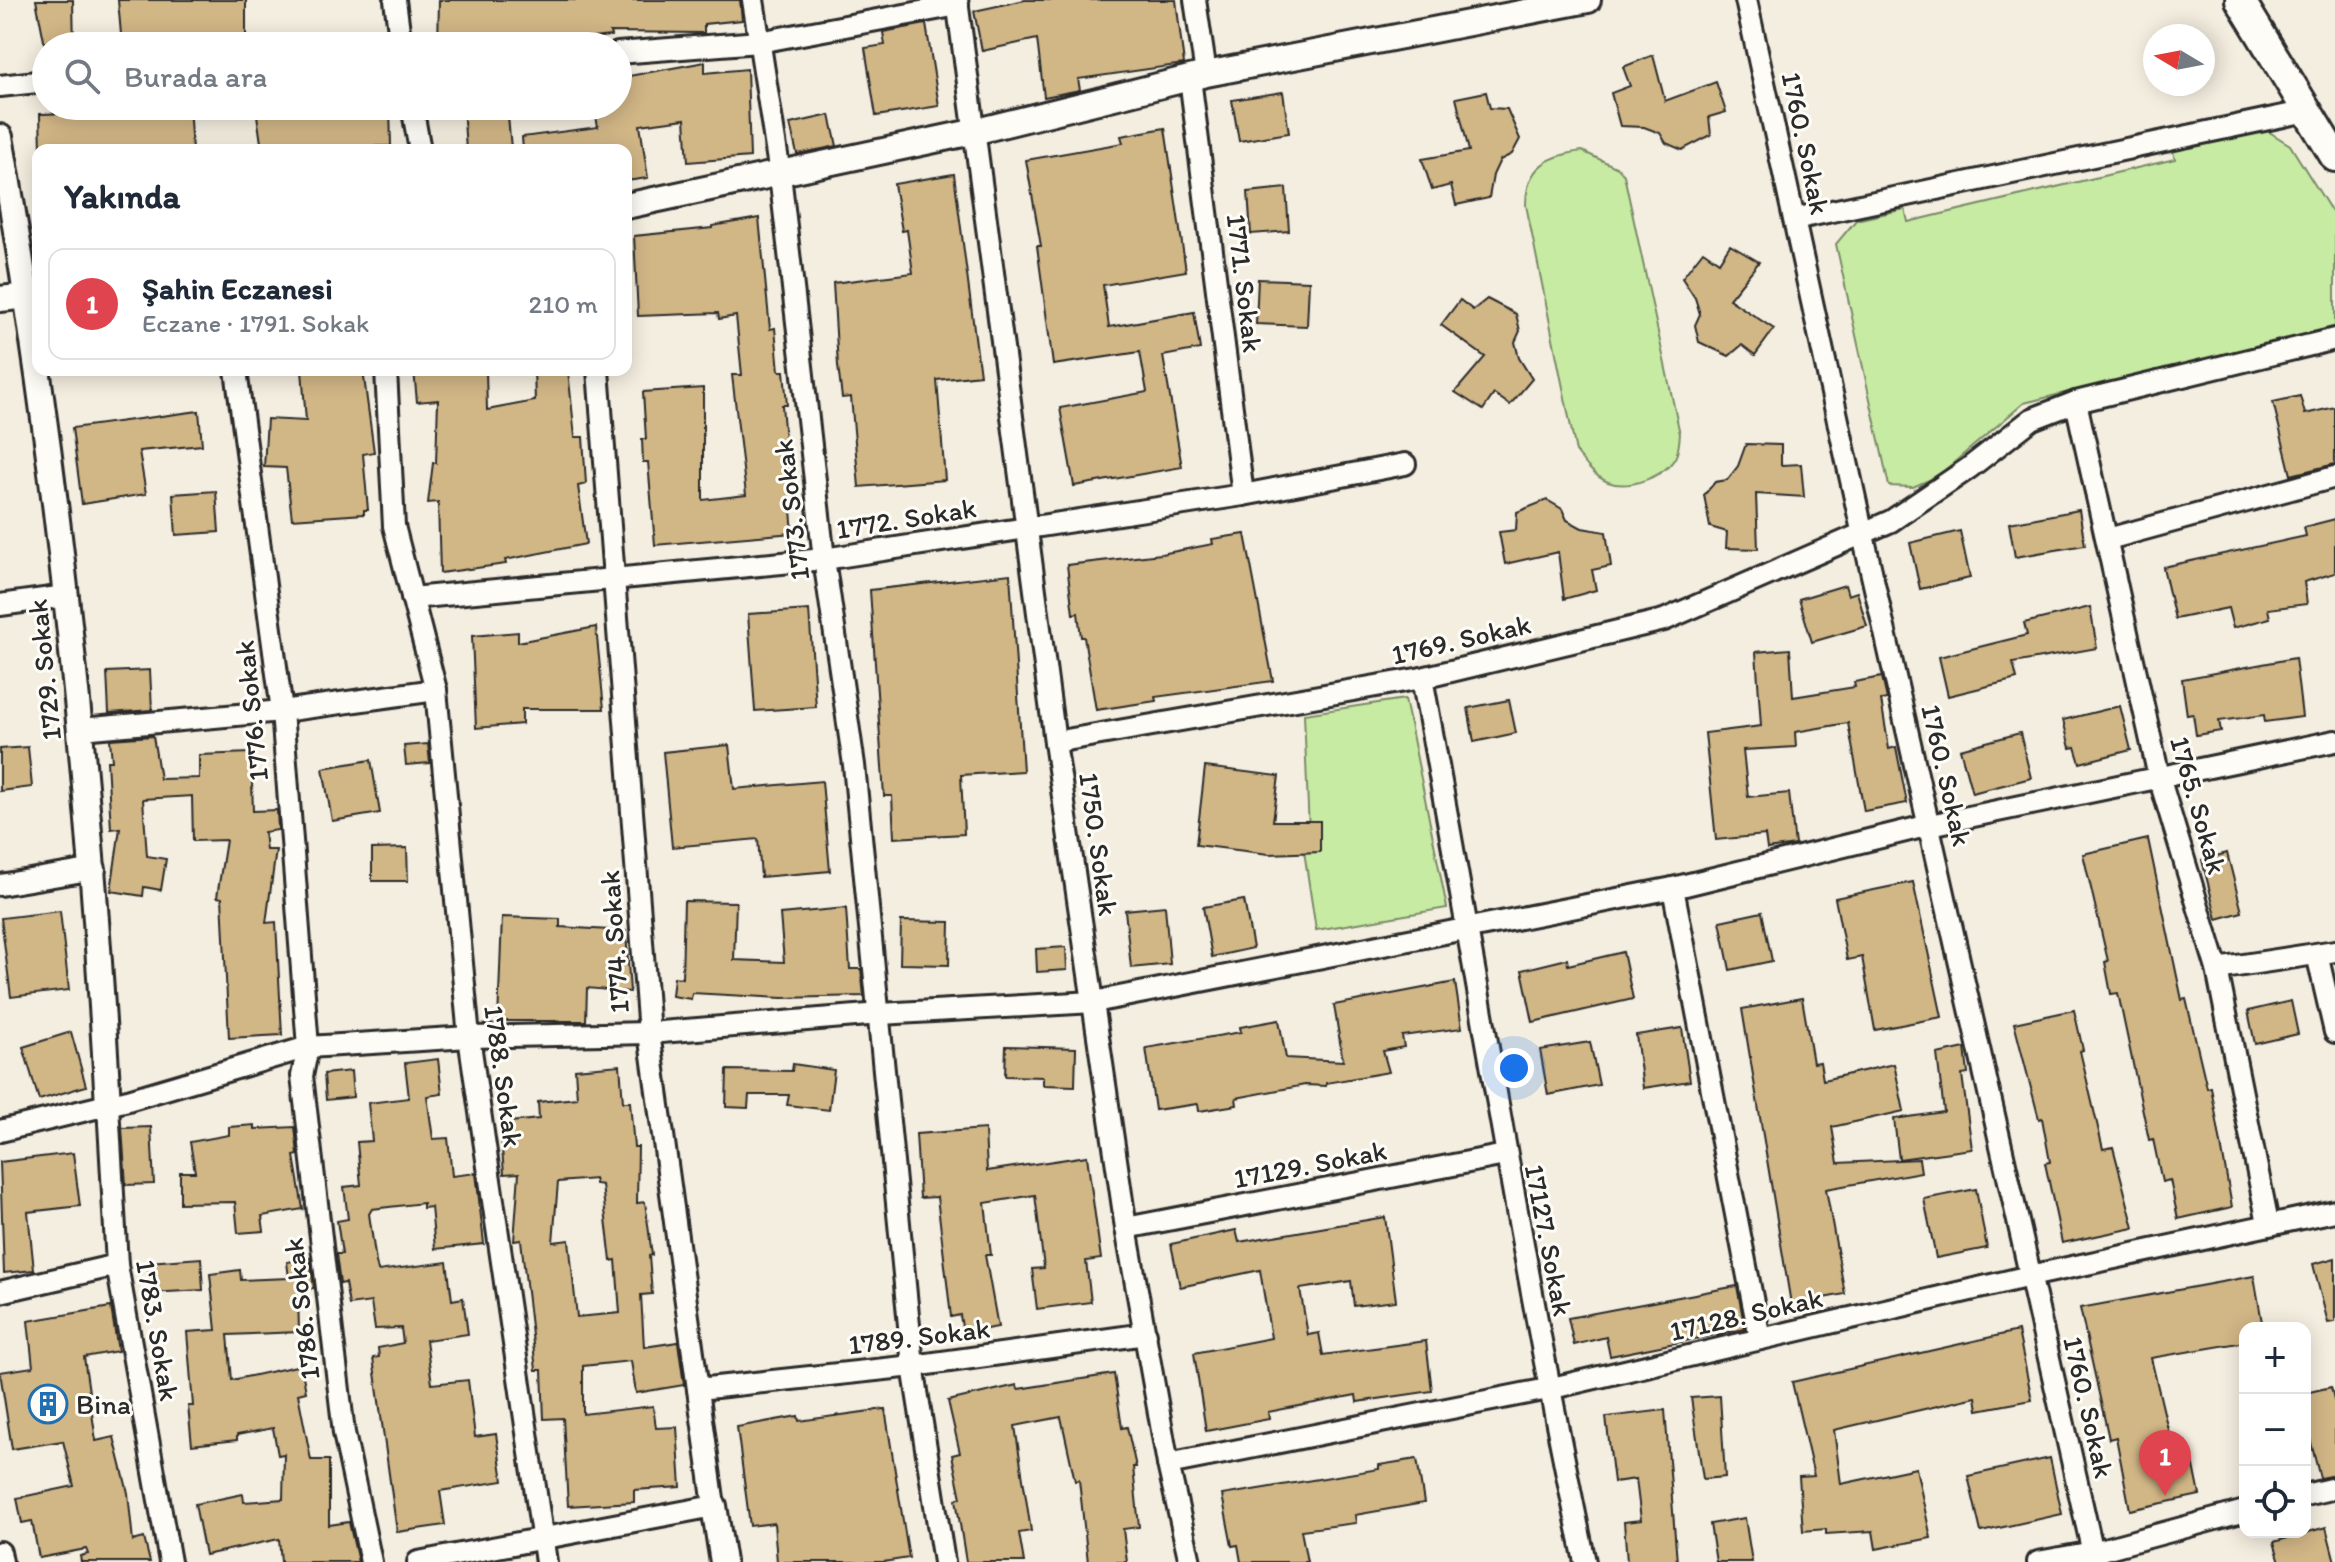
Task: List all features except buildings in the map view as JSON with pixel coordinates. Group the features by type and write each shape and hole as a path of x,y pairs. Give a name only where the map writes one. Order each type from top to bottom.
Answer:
{"main road":[{"path":"2240,0 2335,157"}],"street":[{"path":"395,0 399,32"},
{"name":"1773. Sokak","path":"753,0 780,174 824,559 854,765 913,1366 944,1562"},
{"name":"1771. Sokak","path":"1195,0 1198,76 1243,495"},
{"path":"632,205 977,131 1198,76 1509,8 1588,0"},
{"name":"1760. Sokak","path":"1746,0 1863,535 2094,1557"},
{"path":"632,52 759,42 957,3"},
{"name":"1750. Sokak","path":"957,3 977,131 1055,742 1126,1228 1168,1464 1190,1562"},
{"path":"0,86 32,83"},
{"path":"1794,219 2307,111"},
{"path":"415,120 419,144"},
{"name":"1729. Sokak","path":"0,137 32,290"},
{"path":"0,299 32,295"},
{"name":"1769. Sokak","path":"1055,742 1422,678 1664,620 1891,521 1956,477 2032,419 2076,402 2335,339"},
{"name":"1729. Sokak","path":"42,376 95,869 108,1105"},
{"name":"1776. Sokak","path":"237,376 282,711 308,1047"},
{"name":"1788. Sokak","path":"386,376 394,526 436,690 469,1037 546,1562"},
{"name":"1774. Sokak","path":"598,376 649,1033 714,1506"},
{"name":"1765. Sokak","path":"2076,402 2159,777 2217,969 2268,1223"},
{"name":"1772. Sokak","path":"412,598 824,559 1243,495 1405,464"},
{"path":"2108,539 2335,477"},
{"path":"0,605 66,596"},
{"name":"17127. Sokak","path":"1422,678 1469,927 1505,1155 1548,1389 1585,1562"},
{"path":"81,729 282,711 436,690"},
{"path":"0,1131 108,1105 308,1047 469,1037 649,1033 880,1014 1094,1002 1673,888 1930,825 2335,741"},
{"path":"0,885 95,869"},
{"path":"1673,888 1760,1339"},
{"path":"2217,969 2326,952 2335,1032"},
{"name":"1786. Sokak","path":"308,1047 302,1076 344,1433 371,1562"},
{"name":"1783. Sokak","path":"108,1105 117,1265 170,1562"},
{"name":"17129. Sokak","path":"1126,1228 1505,1155"},
{"name":"17128. Sokak","path":"1168,1464 1548,1389 2030,1276 2335,1211"},
{"path":"0,1292 117,1265"},
{"name":"1789. Sokak","path":"698,1389 913,1366 1146,1334"},
{"path":"2311,1495 2333,1494"},
{"path":"418,1562 714,1506 723,1562"},
{"path":"2038,1562 2094,1557 2239,1513"},
{"path":"0,1552 2,1562"}],"green space":[{"path":"2266,130 2290,145 2335,217 2335,327 2024,403 1938,476 1913,487 1889,486 1836,244 1856,220 1905,209 1908,222 2175,159 2172,148"},
{"path":"1582,151 1618,168 1624,175 1680,434 1677,452 1670,465 1654,476 1635,483 1608,482 1590,469 1576,452 1526,205 1530,181 1541,166 1558,156"},
{"path":"1405,699 1447,908 1316,930 1302,838 1309,831 1304,714"}],"place":[{"name":"Bina","path":"48,1404"},
{"name":"Şahin Eczanesi","path":"2165,1496"}]}
